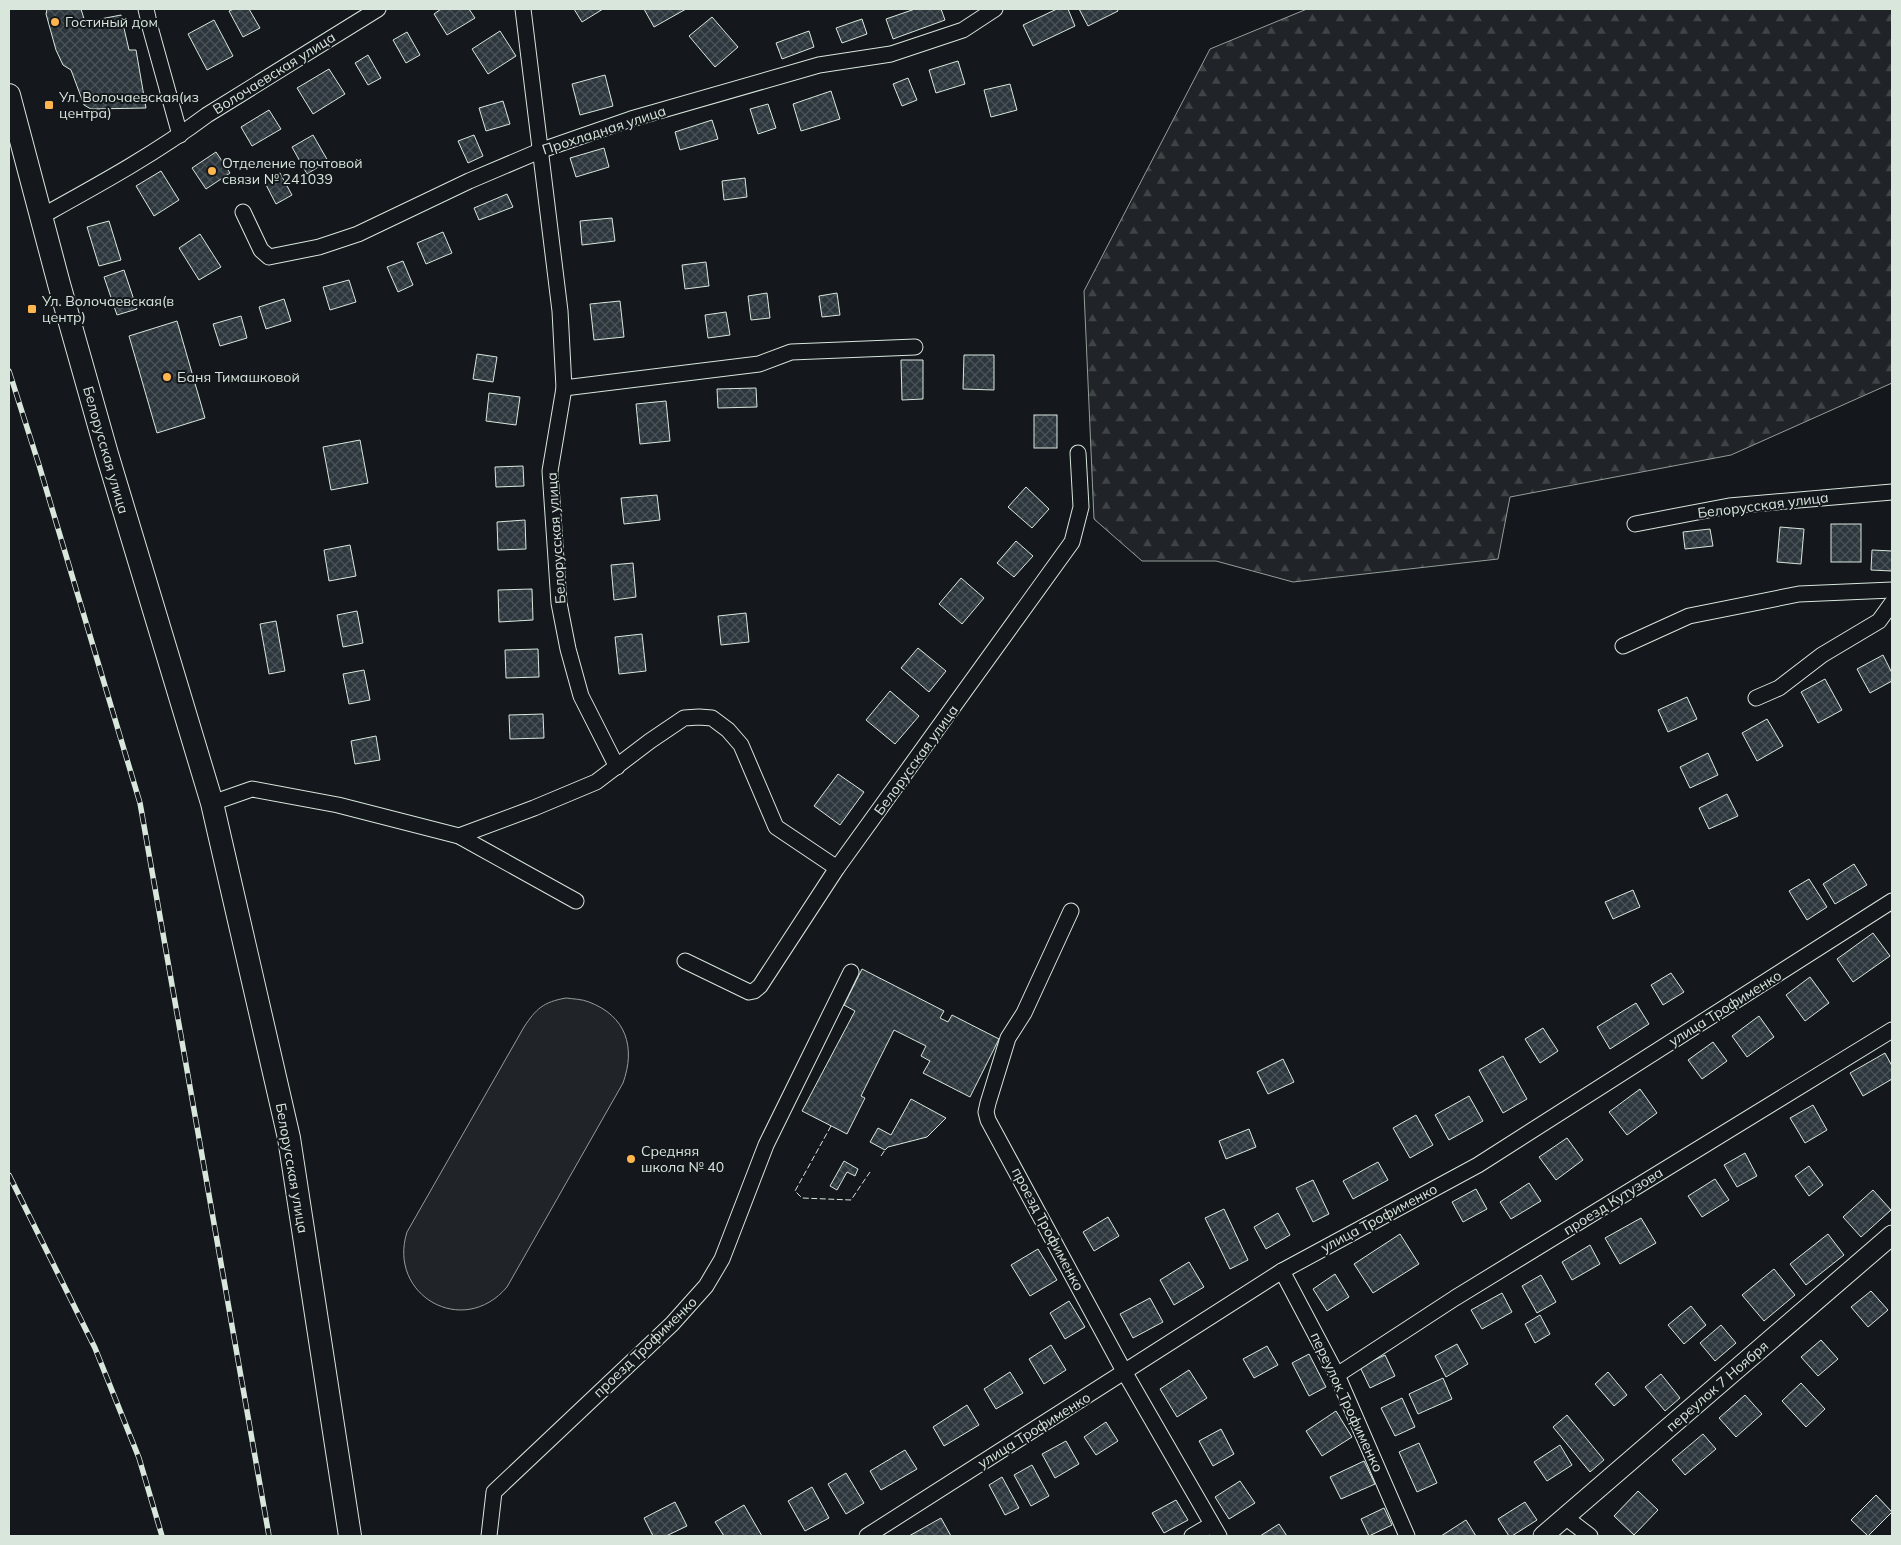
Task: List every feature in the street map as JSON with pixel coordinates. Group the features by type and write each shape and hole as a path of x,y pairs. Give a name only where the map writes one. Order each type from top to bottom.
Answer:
{"main road":[{"name":"Белорусская улица","path":"9,95 104,444 212,803 289,1138 350,1536"}],"street":[{"path":"146,9 180,135"},
{"name":"Волочаевская улица","path":"42,216 111,178 180,135 206,115 378,9"},
{"name":"Белорусская улица","path":"523,9 542,150 560,311 564,388 550,471 560,603 568,649 581,696 617,766"},
{"name":"Прохладная улица","path":"243,212 261,250 270,257 319,247 358,234 469,181 542,150 631,119 819,65 891,54 963,30 995,9"},
{"path":"564,388 759,364 791,352 914,347"},
{"name":"Белорусская улица","path":"685,961 748,992 754,991 760,986 837,868 1072,542 1081,508 1078,453"},
{"name":"Белорусская улица","path":"1635,524 1729,506 1892,492"},
{"path":"1623,646 1689,616 1799,594 1892,590"},
{"path":"1756,698 1779,688 1822,655 1880,621 1892,603"},
{"path":"459,836 596,782 684,718 712,718 728,730 741,745 776,827 837,868"},
{"path":"212,803 252,789 338,805 459,836 576,900"},
{"name":"улица Трофименко","path":"867,1536 1282,1271 1478,1165 1892,901"},
{"name":"проезд Трофименко","path":"1071,911 1024,1013 1008,1038 986,1112 988,1120 1125,1373 1215,1530"},
{"name":"проезд Трофименко","path":"489,1536 494,1492 672,1324 706,1286 722,1259 766,1145 851,972"},
{"name":"проезд Кутузова","path":"1337,1375 1455,1298 1892,1030"},
{"name":"переулок 7 Ноября","path":"1543,1536 1892,1235"},
{"name":"переулок Трофименко","path":"1282,1271 1337,1375 1407,1536"},
{"path":"1565,1516 1590,1536"},
{"path":"1192,1536 1215,1530"}],"green space":[{"path":"1307,9 1892,9 1892,383 1731,455 1510,497 1498,559 1293,582 1216,561 1142,561 1094,519 1084,291 1210,49"},
{"path":"566,998 586,1001 602,1008 619,1024 625,1034 628,1045 627,1070 623,1083 507,1287 489,1302 470,1309 451,1309 433,1303 418,1291 408,1274 404,1255 407,1232 532,1015 546,1004"}],"building":[{"path":"47,9 81,9 85,22 121,15 129,50 136,50 146,108 91,109 84,105 71,70 63,65 56,50 46,14"},
{"path":"249,9 260,28 243,37 229,11"},
{"path":"441,9 469,9 475,18 447,35 434,14"},
{"path":"574,9 603,9 582,22"},
{"path":"644,9 686,9 654,27"},
{"path":"915,9 941,9 945,20 893,39 886,19"},
{"path":"1057,9 1068,9 1075,26 1033,46 1023,25"},
{"path":"1079,9 1117,9 1118,11 1088,26"},
{"path":"712,17 738,47 715,67 689,36"},
{"path":"862,19 867,34 842,43 836,28"},
{"path":"214,20 233,56 207,70 188,34"},
{"path":"500,31 516,56 488,74 472,49"},
{"path":"809,31 814,47 782,59 776,43"},
{"path":"407,32 420,55 406,63 393,40"},
{"path":"368,55 381,78 368,85 355,63"},
{"path":"958,61 965,84 936,93 929,70"},
{"path":"329,69 345,94 313,114 297,88"},
{"path":"605,75 613,106 580,115 572,84"},
{"path":"908,78 917,100 902,106 893,84"},
{"path":"1010,84 1017,110 991,117 984,90"},
{"path":"831,91 840,119 801,131 793,104"},
{"path":"503,101 510,124 486,131 479,108"},
{"path":"768,104 776,128 758,134 750,109"},
{"path":"269,110 281,129 252,146 241,127"},
{"path":"712,120 718,139 680,150 675,132"},
{"path":"313,135 328,161 307,174 292,147"},
{"path":"474,135 483,156 468,163 458,141"},
{"path":"604,148 609,167 576,177 570,158"},
{"path":"216,152 230,173 206,189 192,168"},
{"path":"161,171 179,200 154,216 136,186"},
{"path":"280,173 292,195 276,204 264,181"},
{"path":"745,178 747,197 724,200 722,181"},
{"path":"507,194 513,207 479,220 474,208"},
{"path":"612,218 615,241 582,245 580,221"},
{"path":"109,221 121,260 99,266 87,227"},
{"path":"443,232 452,253 426,264 417,243"},
{"path":"200,234 221,267 199,280 179,248"},
{"path":"403,261 413,285 398,292 387,267"},
{"path":"706,262 709,286 685,289 682,265"},
{"path":"124,270 137,309 117,315 104,277"},
{"path":"349,280 356,302 330,310 323,287"},
{"path":"767,293 770,318 751,320 748,296"},
{"path":"837,293 840,315 822,317 819,296"},
{"path":"284,299 291,321 266,329 259,307"},
{"path":"620,301 624,337 594,340 590,304"},
{"path":"726,312 730,335 708,338 705,315"},
{"path":"241,316 247,338 220,346 213,324"},
{"name":"Баня Тимашковой","path":"177,321 205,418 157,433 129,336"},
{"path":"477,354 497,357 493,382 473,379"},
{"path":"964,355 994,355 994,390 963,389"},
{"path":"901,360 923,360 923,399 902,400"},
{"path":"756,388 757,407 718,408 717,389"},
{"path":"489,393 520,397 516,425 486,421"},
{"path":"666,401 670,441 640,444 636,404"},
{"path":"1034,415 1057,415 1057,448 1034,448"},
{"path":"360,440 368,483 331,490 323,447"},
{"path":"523,466 524,486 496,487 495,467"},
{"path":"1026,487 1049,509 1032,528 1008,507"},
{"path":"657,495 660,520 624,524 621,498"},
{"path":"525,520 526,549 498,550 497,522"},
{"path":"1831,524 1861,524 1861,562 1831,562"},
{"path":"1780,527 1804,529 1801,564 1777,562"},
{"path":"1710,529 1713,546 1685,549 1683,532"},
{"path":"1016,541 1033,556 1014,577 997,563"},
{"path":"350,545 356,576 329,581 324,550"},
{"path":"1872,550 1892,551 1892,571 1871,570"},
{"path":"633,563 636,597 614,600 611,565"},
{"path":"961,578 984,598 962,624 939,604"},
{"path":"532,589 533,620 499,622 498,590"},
{"path":"357,611 363,643 343,647 337,615"},
{"path":"746,613 749,642 721,645 718,616"},
{"path":"276,621 285,671 269,674 260,624"},
{"path":"642,634 646,671 619,674 615,637"},
{"path":"918,648 946,671 929,692 901,668"},
{"path":"538,649 539,677 506,678 505,650"},
{"path":"1883,655 1892,673 1892,681 1870,693 1857,669"},
{"path":"364,670 370,700 349,704 343,674"},
{"path":"1825,679 1842,710 1818,723 1801,692"},
{"path":"890,691 919,716 895,744 866,720"},
{"path":"1687,697 1697,719 1668,732 1658,710"},
{"path":"543,714 544,738 510,739 509,715"},
{"path":"1767,719 1783,746 1757,761 1742,733"},
{"path":"376,736 380,760 355,764 351,741"},
{"path":"1708,753 1718,775 1690,788 1680,767"},
{"path":"838,774 864,792 840,825 814,806"},
{"path":"1727,794 1738,816 1709,829 1699,808"},
{"path":"1854,864 1867,885 1835,904 1823,884"},
{"path":"1809,879 1827,907 1807,920 1789,891"},
{"path":"1633,890 1640,907 1613,919 1605,902"},
{"path":"1873,933 1890,956 1853,982 1837,959"},
{"path":"862,969 944,1011 940,1018 948,1022 952,1015 999,1039 970,1097 923,1073 930,1061 921,1056 926,1046 894,1030 861,1096 865,1098 847,1134 802,1111 855,1011 844,1005"},
{"path":"1671,973 1684,992 1663,1005 1651,985"},
{"path":"1810,977 1829,1003 1805,1021 1786,995"},
{"path":"1636,1003 1649,1024 1610,1049 1597,1027"},
{"path":"1759,1016 1774,1037 1747,1057 1732,1036"},
{"path":"1543,1028 1558,1051 1540,1063 1525,1039"},
{"path":"1713,1042 1727,1061 1702,1079 1688,1060"},
{"path":"1885,1053 1892,1066 1892,1079 1863,1096 1850,1073"},
{"path":"1503,1056 1527,1099 1503,1113 1479,1070"},
{"path":"1283,1059 1294,1082 1268,1094 1257,1072"},
{"path":"1640,1089 1657,1113 1627,1135 1609,1112"},
{"path":"1469,1096 1483,1121 1449,1140 1435,1115"},
{"path":"911,1099 946,1118 927,1137 888,1147 885,1150 870,1142 878,1128 891,1135"},
{"path":"1813,1105 1827,1130 1805,1143 1790,1118"},
{"path":"1416,1115 1433,1145 1410,1158 1393,1128"},
{"path":"1249,1129 1256,1147 1226,1159 1219,1141"},
{"path":"1567,1138 1583,1160 1556,1180 1539,1157"},
{"path":"1745,1153 1757,1176 1737,1187 1724,1165"},
{"path":"844,1161 858,1169 855,1176 847,1172 837,1190 830,1186"},
{"path":"1378,1162 1388,1180 1353,1199 1343,1181"},
{"path":"1809,1166 1823,1185 1809,1196 1795,1176"},
{"path":"1715,1179 1729,1200 1702,1217 1688,1196"},
{"path":"1313,1180 1329,1214 1313,1222 1296,1188"},
{"path":"1529,1183 1541,1201 1511,1219 1500,1202"},
{"path":"1476,1189 1487,1209 1463,1222 1452,1202"},
{"path":"1873,1190 1891,1210 1861,1237 1843,1217"},
{"path":"1224,1209 1248,1260 1230,1269 1205,1218"},
{"path":"1278,1213 1290,1235 1266,1249 1254,1227"},
{"path":"1108,1217 1119,1236 1094,1251 1083,1232"},
{"path":"1641,1218 1656,1243 1620,1264 1605,1238"},
{"path":"1400,1234 1419,1264 1373,1293 1354,1264"},
{"path":"1828,1234 1844,1255 1806,1285 1790,1264"},
{"path":"1590,1245 1600,1264 1572,1280 1562,1262"},
{"path":"1038,1249 1057,1280 1030,1296 1011,1265"},
{"path":"1189,1262 1204,1287 1174,1305 1160,1280"},
{"path":"1774,1269 1795,1295 1764,1321 1742,1295"},
{"path":"1335,1274 1349,1297 1327,1311 1313,1289"},
{"path":"1541,1275 1556,1302 1537,1313 1522,1286"},
{"path":"1871,1291 1888,1310 1868,1327 1851,1307"},
{"path":"1502,1293 1512,1312 1482,1329 1471,1310"},
{"path":"1150,1298 1163,1322 1133,1338 1120,1314"},
{"path":"1069,1301 1085,1327 1065,1339 1050,1313"},
{"path":"1691,1306 1706,1325 1684,1344 1668,1325"},
{"path":"1540,1315 1550,1334 1535,1343 1525,1324"},
{"path":"1721,1325 1736,1343 1715,1361 1700,1343"},
{"path":"1821,1340 1838,1359 1818,1376 1801,1357"},
{"path":"1457,1344 1468,1364 1446,1377 1435,1356"},
{"path":"1051,1345 1066,1370 1044,1384 1029,1359"},
{"path":"1267,1346 1278,1365 1254,1378 1243,1359"},
{"path":"1309,1354 1326,1387 1309,1396 1292,1363"},
{"path":"1385,1355 1395,1376 1370,1388 1360,1367"},
{"path":"1189,1370 1207,1398 1177,1417 1160,1389"},
{"path":"1010,1372 1023,1393 996,1409 984,1389"},
{"path":"1608,1372 1627,1395 1614,1406 1595,1384"},
{"path":"1661,1374 1680,1398 1665,1411 1645,1387"},
{"path":"1443,1378 1452,1399 1418,1414 1409,1394"},
{"path":"1801,1383 1825,1409 1806,1427 1782,1401"},
{"path":"1745,1395 1762,1414 1736,1437 1719,1418"},
{"path":"1402,1398 1415,1427 1395,1436 1381,1408"},
{"path":"967,1405 979,1425 944,1446 933,1427"},
{"path":"1336,1411 1352,1437 1322,1456 1306,1431"},
{"path":"1567,1415 1604,1460 1590,1472 1553,1427"},
{"path":"1106,1422 1118,1441 1096,1455 1084,1437"},
{"path":"1221,1429 1234,1454 1213,1466 1199,1441"},
{"path":"1703,1434 1716,1449 1685,1475 1672,1460"},
{"path":"1066,1441 1079,1464 1055,1478 1042,1454"},
{"path":"1419,1443 1437,1483 1417,1492 1399,1452"},
{"path":"1560,1445 1572,1465 1547,1481 1534,1462"},
{"path":"905,1450 917,1469 881,1490 870,1471"},
{"path":"1364,1461 1375,1484 1341,1499 1330,1477"},
{"path":"1032,1465 1049,1496 1031,1506 1014,1475"},
{"path":"846,1473 864,1503 846,1514 828,1484"},
{"path":"1002,1477 1019,1508 1005,1515 989,1485"},
{"path":"1240,1481 1255,1503 1229,1519 1215,1497"},
{"path":"812,1487 829,1518 805,1531 788,1501"},
{"path":"1638,1491 1658,1510 1634,1535 1614,1516"},
{"path":"1876,1495 1892,1512 1868,1536 1851,1520"},
{"path":"1176,1500 1188,1520 1164,1533 1152,1513"},
{"path":"675,1502 687,1526 666,1536 653,1536 644,1518"},
{"path":"1525,1502 1537,1520 1509,1536 1498,1519"},
{"path":"744,1505 762,1536 724,1536 715,1522"},
{"path":"1384,1508 1392,1525 1369,1536 1361,1519"},
{"path":"941,1518 951,1536 909,1536"},
{"path":"1466,1520 1476,1536 1441,1536"},
{"path":"1279,1524 1287,1536 1260,1536"}],"railway":[{"path":"9,371 140,803 269,1536"},
{"path":"9,1175 95,1348 139,1458 162,1536"}],"fence":[{"path":"831,1126 795,1191 802,1198 851,1200 870,1172"},
{"path":"881,1156 885,1150"}],"place":[{"name":"Гостиный дом","path":"55,22"},
{"name":"Ул. Волочаевская(из центра)","path":"49,105"},
{"name":"Отделение почтовой связи № 241039","path":"212,171"},
{"name":"Ул. Волочаевская(в центр)","path":"32,309"},
{"name":"Баня Тимашковой","path":"167,377"},
{"name":"Средняя школа № 40","path":"631,1159"}]}
